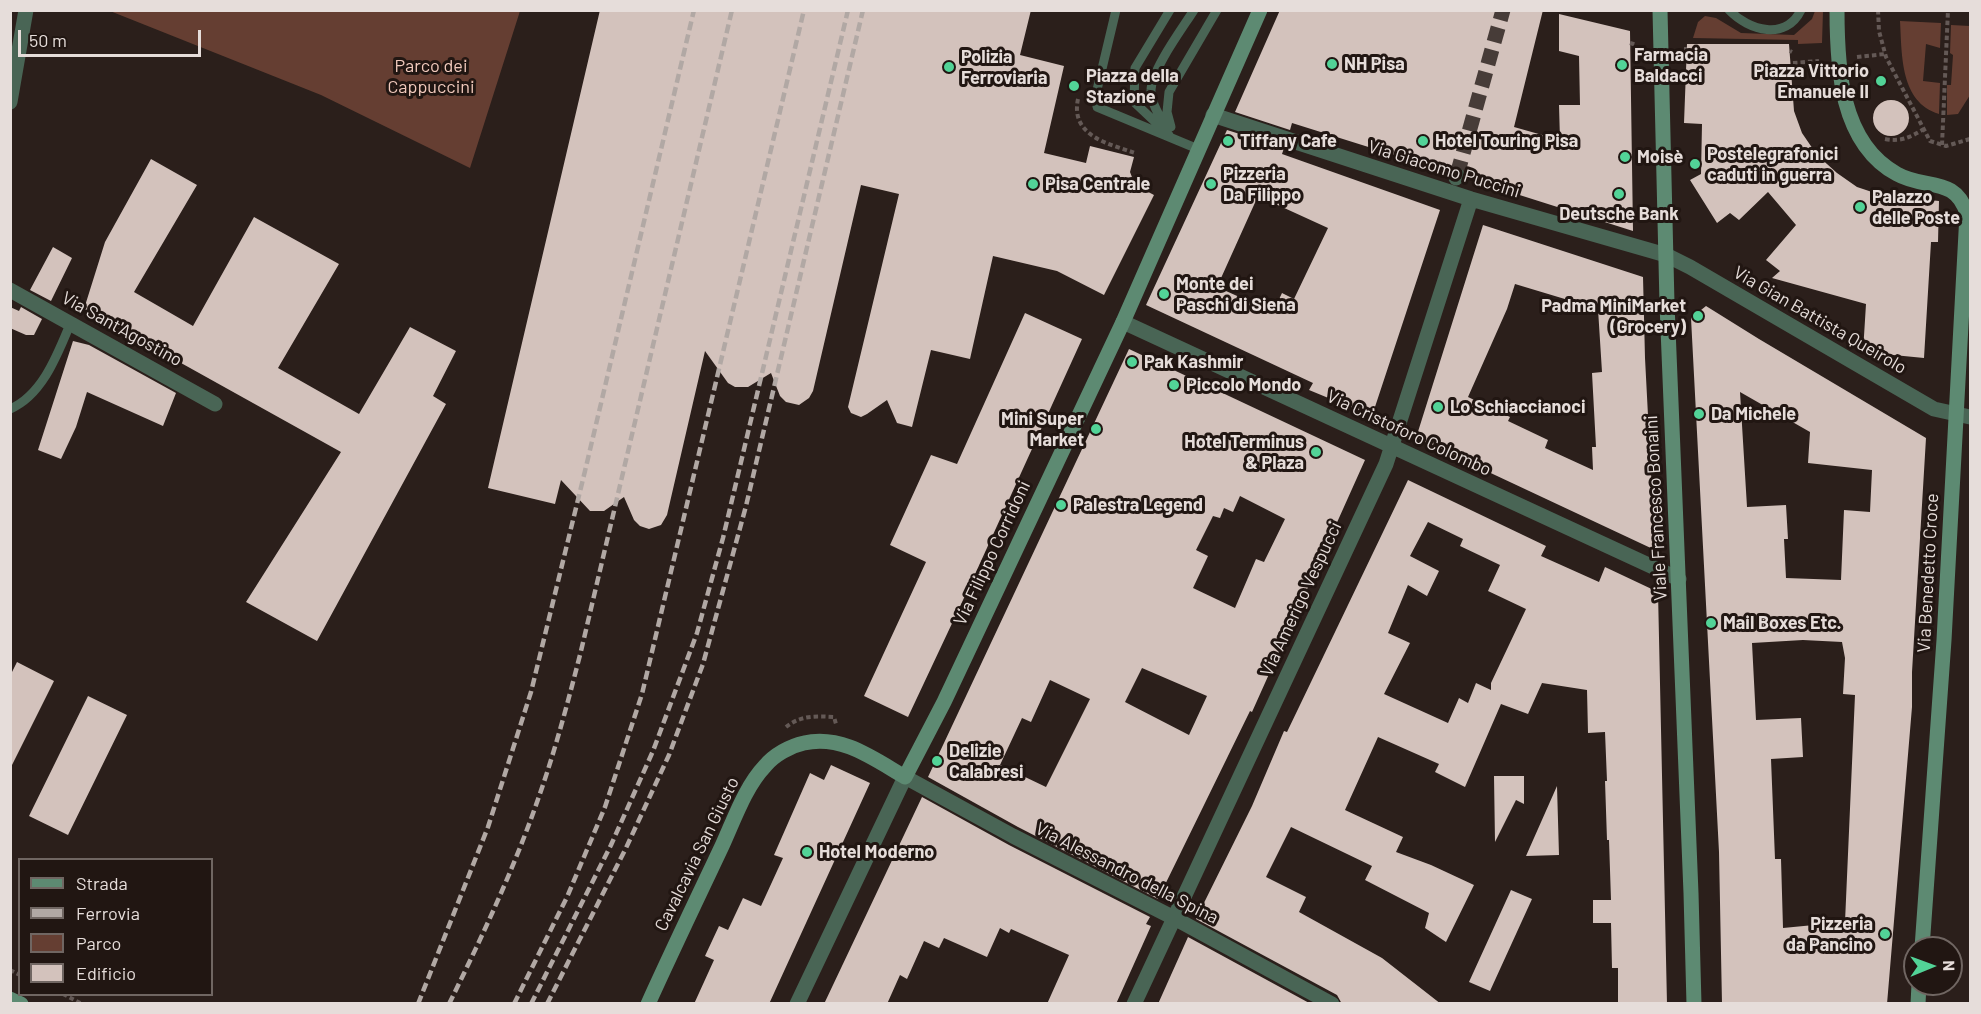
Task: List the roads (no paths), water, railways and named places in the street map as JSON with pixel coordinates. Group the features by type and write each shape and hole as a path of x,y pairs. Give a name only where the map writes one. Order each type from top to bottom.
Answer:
{"street":[{"path":"10,102 26,10"},
{"path":"1213,115 1260,10"},
{"name":"Viale Francesco Bonaini","path":"1660,10 1666,255 1694,1004"},
{"name":"Via Benedetto Croce","path":"1837,10 1841,81 1849,112 1862,140 1881,164 1897,175 1911,181 1945,187 1955,192 1964,201 1967,214 1963,416 1923,936"},
{"name":"Via Filippo Corridoni","path":"797,1004 905,777 944,702 1123,322 1213,115"},
{"name":"Via Giacomo Puccini","path":"1213,115 1471,199 1666,255"},
{"name":"Via Amerigo Vespucci","path":"1134,1004 1392,446 1471,199"},
{"name":"Via Gian Battista Queirolo","path":"1666,255 1934,409 1963,416"},
{"name":"Via Sant'Agostino","path":"10,290 215,404"},
{"name":"Via Cristoforo Colombo","path":"1123,322 1679,579"},
{"name":"Cavalcavia San Giusto","path":"648,1004 741,804 765,765 790,748 802,743 827,741 863,753 905,777"},
{"name":"Via Alessandro della Spina","path":"905,777 1332,1004"},
{"path":"10,999 21,1004"}],"lane":[{"path":"1116,10 1096,94 1097,107 1198,149"},
{"path":"1170,10 1135,68 1134,102 1173,138"},
{"path":"1173,138 1159,115 1150,92 1155,73 1194,10"},
{"path":"1173,138 1167,112 1169,92 1217,10"},
{"path":"1729,10 1736,17 1755,27 1775,31 1788,26 1801,10"},
{"path":"10,409 19,405 33,392 52,365 71,322"}],"tunnel":[{"path":"1457,175 1503,10"}],"railway":[{"path":"418,1004 488,827 531,692 694,10"},
{"path":"449,1004 517,856 543,786 560,728 581,651 732,10"},
{"path":"514,1004 567,897 605,807 642,694 804,10"},
{"path":"531,1004 611,845 653,751 697,633 723,538 848,10"},
{"path":"547,1004 626,848 669,755 703,664 746,506 863,10"}],"place":[{"name":"NH Pisa","path":"1332,64"},
{"name":"Farmacia Baldacci","path":"1622,65"},
{"name":"Polizia Ferroviaria","path":"949,67"},
{"name":"Piazza Vittorio Emanuele II","path":"1881,81"},
{"name":"Piazza della Stazione","path":"1074,86"},
{"name":"Tiffany Cafe","path":"1228,141"},
{"name":"Hotel Touring Pisa","path":"1423,141"},
{"name":"Moisè","path":"1625,157"},
{"name":"Postelegrafonici caduti in guerra","path":"1695,164"},
{"name":"Pisa Centrale","path":"1033,184"},
{"name":"Pizzeria Da Filippo","path":"1211,184"},
{"name":"Deutsche Bank","path":"1619,194"},
{"name":"Palazzo delle Poste","path":"1860,207"},
{"name":"Monte dei Paschi di Siena","path":"1164,294"},
{"name":"Padma MiniMarket (Grocery)","path":"1698,316"},
{"name":"Pak Kashmir","path":"1132,362"},
{"name":"Piccolo Mondo","path":"1174,385"},
{"name":"Lo Schiaccianoci","path":"1438,407"},
{"name":"Da Michele","path":"1699,414"},
{"name":"Mini Super Market","path":"1096,429"},
{"name":"Hotel Terminus & Plaza","path":"1316,452"},
{"name":"Palestra Legend","path":"1061,505"},
{"name":"Mail Boxes Etc.","path":"1711,623"},
{"name":"Delizie Calabresi","path":"937,761"},
{"name":"Hotel Moderno","path":"807,852"},
{"name":"Pizzeria da Pancino","path":"1885,934"}],"park label":[{"name":"Parco dei Cappuccini","path":"431,76"}]}
